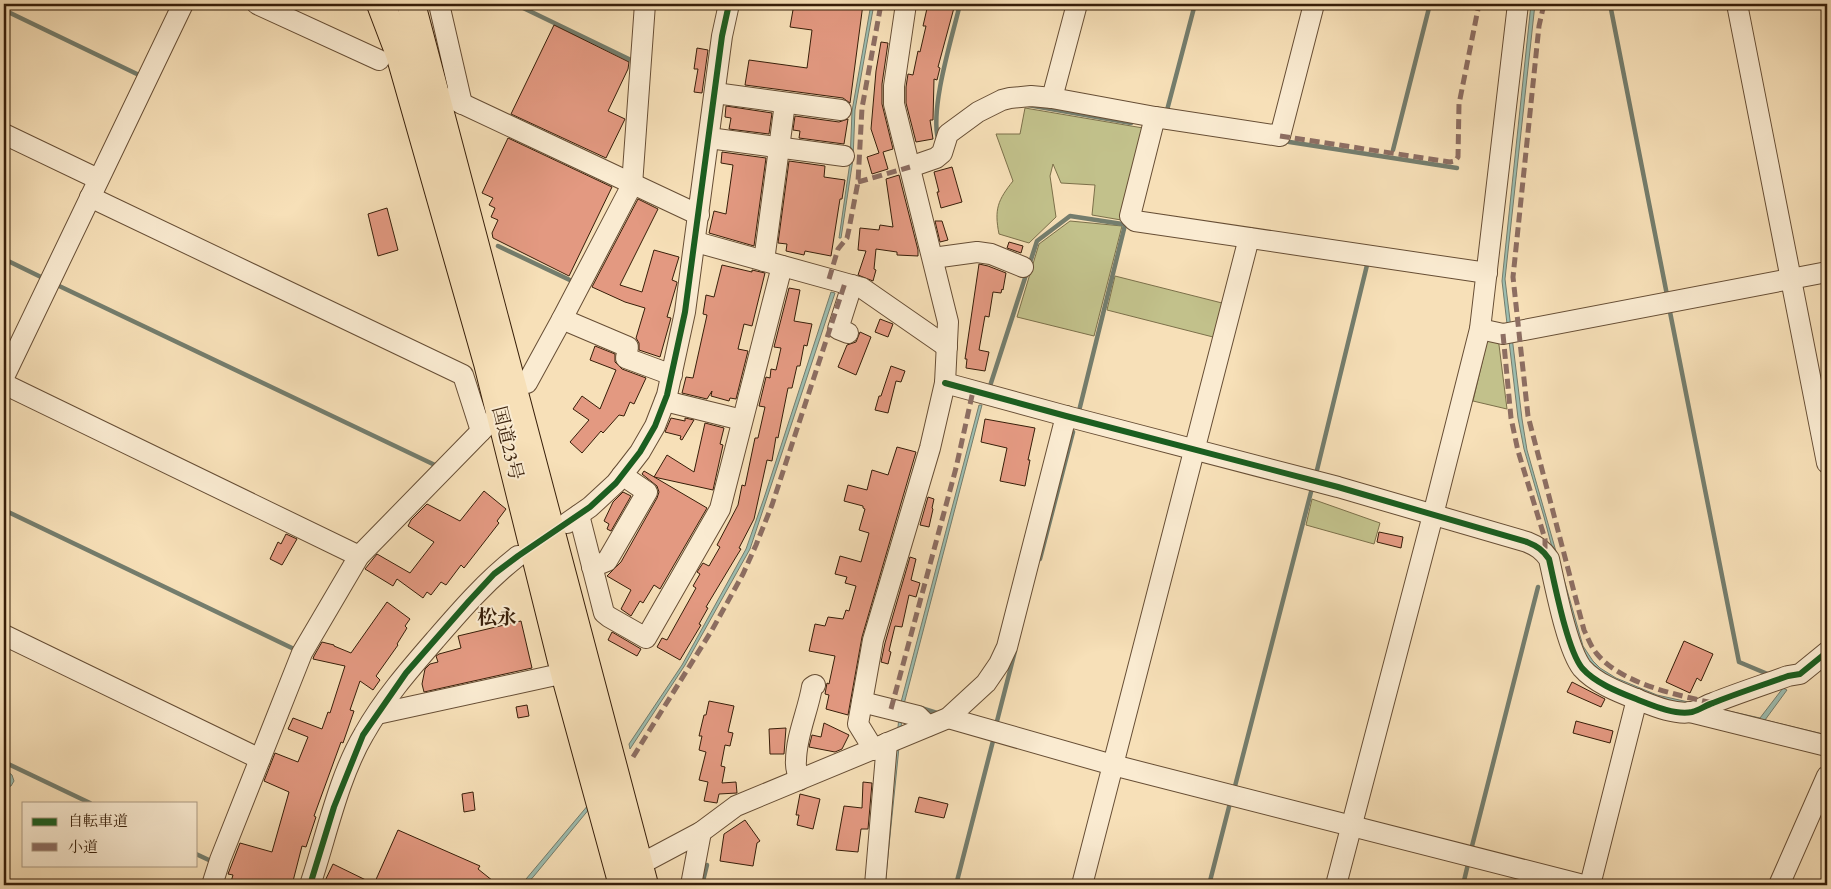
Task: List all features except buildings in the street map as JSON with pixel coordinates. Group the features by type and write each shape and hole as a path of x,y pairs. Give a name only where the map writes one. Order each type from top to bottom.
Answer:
{"highway":[{"name":"国道23号","path":"381,4 400,54 488,363 565,673 636,879"},
{"name":"国道23号","path":"411,4 636,879"}],"street":[{"path":"4,377 183,4"},
{"path":"257,4 379,60"},
{"path":"439,4 456,101 699,215"},
{"path":"527,383 632,184 645,4"},
{"path":"728,4 722,36 696,242 685,312 665,401 655,426 640,452 616,483 590,507 573,519 592,567 604,613 646,638 720,509 742,420 773,264 779,148 785,102"},
{"path":"889,742 858,724 873,640 930,448 945,383 948,322 894,104 894,86 906,4"},
{"path":"1052,98 1077,4"},
{"path":"910,167 936,158 942,153 948,134 978,112 1002,100 1020,96 1052,98 1155,117 1280,136 1314,4"},
{"path":"1336,885 1480,329 1518,4"},
{"path":"1737,4 1827,463"},
{"path":"715,93 841,110"},
{"path":"1155,117 1130,216 1135,221 1487,272"},
{"path":"4,134 98,179"},
{"path":"709,138 844,156"},
{"path":"90,197 463,375 485,427 359,556 302,653 220,860 212,885"},
{"path":"1082,885 1249,238"},
{"path":"696,242 862,288 947,348"},
{"path":"933,258 977,252 991,254 1023,267"},
{"path":"1480,329 1510,333 1827,272"},
{"path":"848,333 838,329 852,285"},
{"path":"562,319 628,347 626,358 672,375"},
{"path":"945,383 1338,487 1528,542 1545,552 1549,560 1569,640 1581,667 1590,675 1604,684 1660,708 1700,709 1827,746"},
{"path":"4,384 359,556"},
{"path":"665,401 742,420"},
{"path":"636,879 736,806 948,718 986,683 1007,648 1066,416"},
{"path":"592,567 607,561 647,492 622,475"},
{"path":"310,885 334,807 363,735 406,673 468,601 494,574 518,556"},
{"path":"4,635 260,759"},
{"path":"1700,709 1788,676 1800,674 1827,652"},
{"path":"377,714 565,673"},
{"path":"799,780 796,762 798,742 812,687 815,685"},
{"path":"1590,885 1637,699"},
{"path":"862,702 918,716 928,726"},
{"path":"948,718 1113,765 1582,885"},
{"path":"875,885 889,742"},
{"path":"1779,885 1827,776"},
{"path":"691,885 701,832"}],"shaded area":[{"path":"871,4 874,4 855,110 853,159 841,238 839,238 850,162 852,111"},
{"path":"1531,4 1535,4 1505,279 1527,450 1583,646 1600,668 1616,678 1657,695 1760,718 1783,688 1787,690 1765,720 1827,735 1827,742 1654,699 1614,681 1590,663 1575,635 1524,449 1518,418 1502,281"},
{"path":"1025,108 1149,129 1127,221 1092,215 1095,185 1061,183 1053,164 1050,176 1056,217 1029,243 999,234 998,205 1013,181 996,134 1020,134"},
{"path":"1070,221 1122,226 1094,336 1017,317 1039,244"},
{"path":"1115,276 1226,304 1217,338 1107,310"},
{"path":"831,292 835,293 750,549 685,665 630,749 629,744 682,665 746,549"},
{"path":"1488,337 1498,337 1507,409 1473,401"},
{"path":"979,405 982,405 903,708 885,885 883,885 900,706"},
{"path":"1312,499 1380,523 1374,544 1306,525"},
{"path":"7,771 12,775 14,781 11,786 5,788 4,772"},
{"path":"589,804 590,808 534,876 526,885 521,885"}],"waterway":[{"path":"515,4 635,62"},
{"path":"938,139 936,125 939,91 960,4"},
{"path":"1166,114 1195,4"},
{"path":"1393,150 1430,4"},
{"path":"1610,4 1667,295"},
{"path":"4,10 139,75"},
{"path":"1028,105 1131,123"},
{"path":"1283,141 1457,168"},
{"path":"990,386 1037,241 1070,216 1129,225"},
{"path":"1079,411 1125,225"},
{"path":"498,246 574,282"},
{"path":"4,259 43,278"},
{"path":"1317,470 1368,261"},
{"path":"55,284 437,466"},
{"path":"1670,312 1739,662 1770,675"},
{"path":"1040,559 1073,432"},
{"path":"1234,790 1311,492"},
{"path":"4,510 294,649"},
{"path":"1471,850 1538,587"},
{"path":"996,725 1015,651"},
{"path":"921,708 937,713"},
{"path":"956,885 993,741"},
{"path":"4,762 88,802"},
{"path":"1209,885 1230,803"},
{"path":"198,855 211,861"},
{"path":"1463,885 1468,864"},
{"path":"702,885 707,865"},
{"path":"1598,883 1606,885"}],"marked path":[{"path":"829,279 838,249 847,238 858,182 862,108 881,4"},
{"path":"1280,136 1450,162 1455,161 1458,157 1459,104 1479,4"},
{"path":"1544,4 1539,26 1513,277 1528,416 1584,630 1593,648 1608,664 1635,681 1667,692 1713,703"},
{"path":"858,182 910,167"},
{"path":"633,757 712,630 743,574 756,545 772,505 845,283"},
{"path":"1503,334 1511,418 1518,451 1545,539 1545,552"},
{"path":"891,709 956,468 973,391"}],"cycle path":[{"path":"310,885 334,807 363,735 406,673 494,574 590,507 616,483 640,452 655,426 667,395 685,312 722,36 729,4"},
{"path":"945,383 1338,487 1527,542 1537,547 1549,559 1571,647 1582,668 1594,679 1609,688 1660,708 1686,713 1695,711 1741,692 1788,676 1800,674 1827,652"}],"district":[{"name":"松永","path":"497,617"}]}
